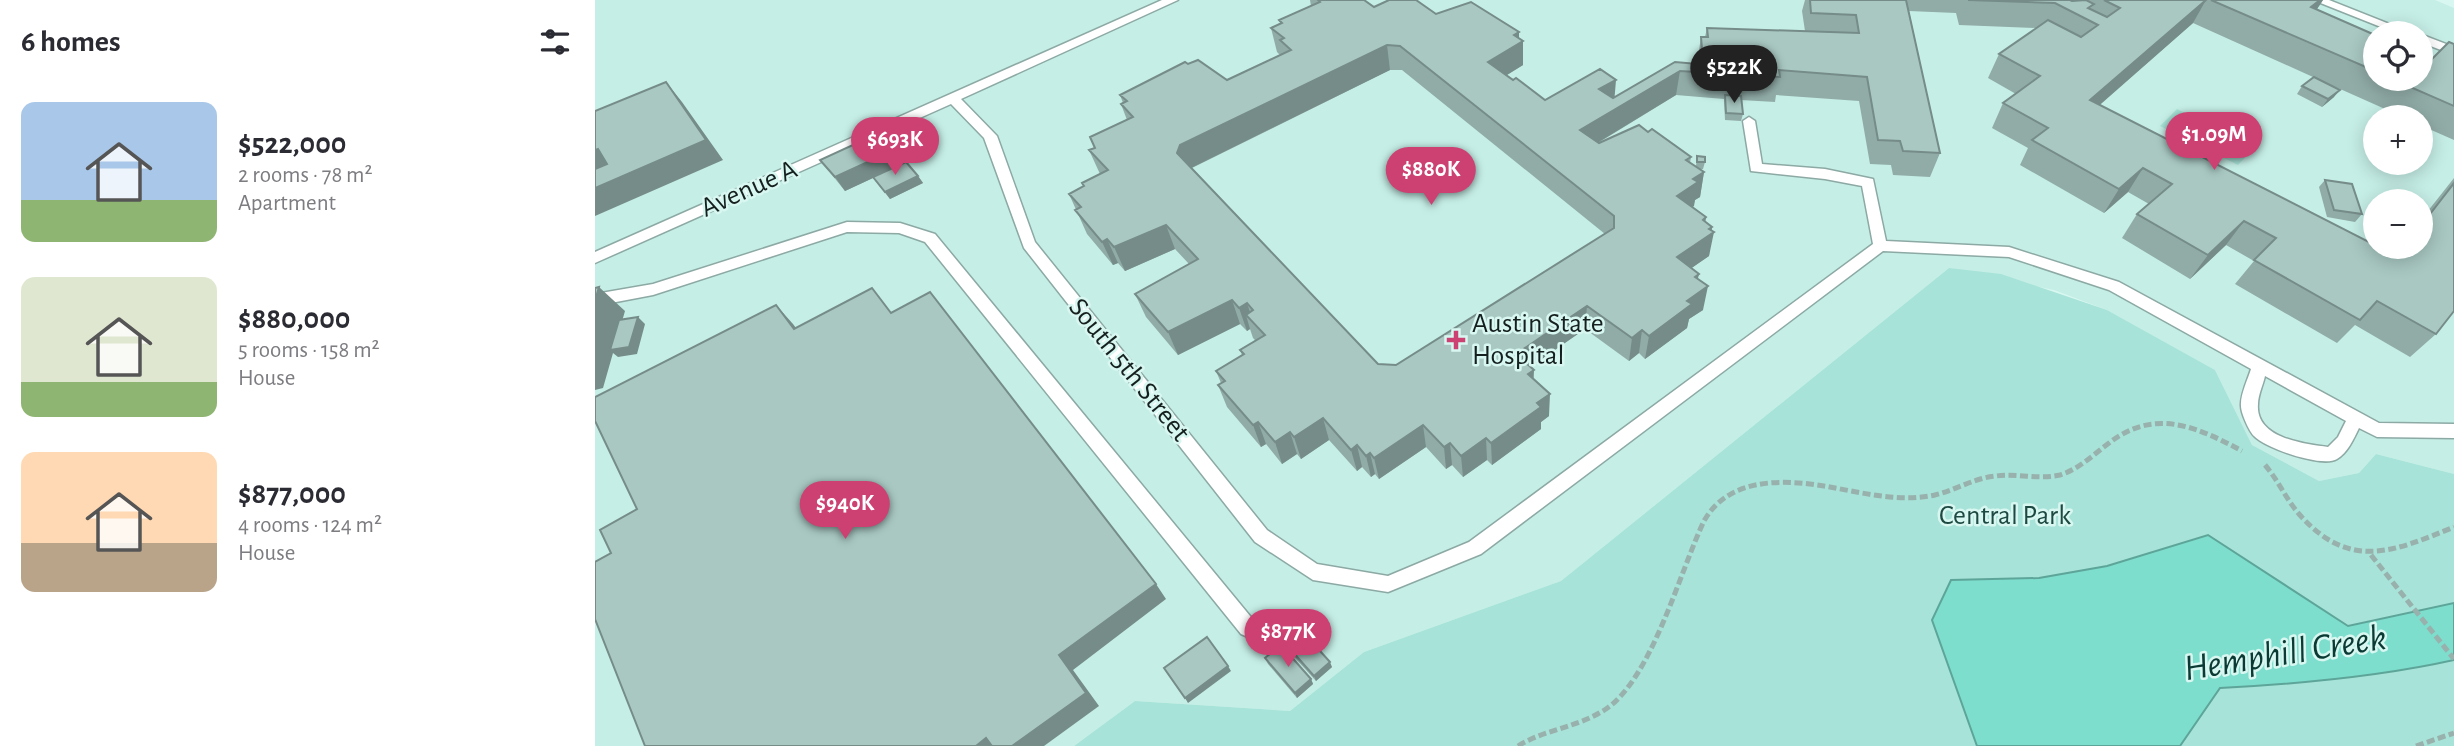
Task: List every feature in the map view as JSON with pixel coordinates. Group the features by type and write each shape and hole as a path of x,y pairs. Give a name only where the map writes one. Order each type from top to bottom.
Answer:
{"lane":[{"name":"Avenue A","path":"595,258 1172,0"},
{"path":"2319,0 2374,21"},
{"path":"2433,43 2454,51"},
{"name":"South 5th Street","path":"953,98 990,136 1028,244 1261,536 1313,572 1388,583 1475,548 1880,246"},
{"path":"1749,121 1756,168 1825,174 1868,183 1880,246 2009,252 2035,260 2114,286 2377,430 2454,431"},
{"path":"595,300 653,289 847,227 900,228 930,238 1248,628"},
{"path":"2260,366 2249,406 2259,431 2273,440 2302,451 2331,454 2344,442 2356,418"}],"path":[{"path":"1518,746 1527,740 1568,729 1615,703 1639,668 1714,506 1733,493 1759,484 1789,481 1841,487 1884,498 1934,495 1964,482 2004,475 2033,477 2061,474 2083,466 2105,445 2145,422 2185,426 2230,444 2266,465 2298,513 2323,539 2345,549 2371,555 2409,545 2454,527"},
{"path":"2371,555 2454,659"},
{"path":"2416,746 2454,733"}],"shaded area":[{"name":"Austin State Hospital","path":"595,0 2435,0 2454,8 2454,474 2376,454 2359,473 2319,481 2252,445 2215,370 2107,310 2054,290 1949,268 1561,581 1364,652 1290,711 1135,701 1074,746 595,746"}],"green space":[{"path":"2177,109 2255,147 2238,165 2160,126"},
{"name":"Central Park","path":"1949,268 2001,274 2107,310 2215,370 2252,445 2319,481 2359,473 2376,454 2454,474 2454,746 1074,746 1135,701 1290,711 1364,652 1561,581"}],"water":[{"name":"Hemphill Creek","path":"2208,535 2348,626 2454,603 2454,660 2338,679 2220,688 2180,746 1977,746 1932,620 1951,580 2039,578 2107,566"}],"building":[{"path":"1318,0 1364,0 1374,7 1389,0 1416,0 1436,14 1471,2 1519,32 1514,35 1523,41 1488,62 1513,80 1516,78 1545,100 1600,69 1616,80 1599,89 1613,98 1675,62 1709,65 1709,50 1702,49 1701,37 1708,37 1707,28 1859,33 1856,15 1811,13 1810,0 1906,0 1940,153 1903,151 1900,141 1878,140 1867,77 1779,70 1780,77 1680,71 1580,130 1599,143 1639,125 1648,132 1652,129 1691,157 1686,160 1704,172 1693,179 1698,182 1677,196 1706,217 1703,220 1714,232 1677,257 1699,274 1695,277 1708,286 1687,301 1692,304 1649,336 1642,330 1632,338 1587,306 1516,354 1534,370 1528,374 1550,394 1537,403 1541,407 1491,443 1486,438 1461,456 1450,443 1444,447 1423,425 1374,458 1370,453 1366,456 1357,445 1351,450 1323,418 1294,437 1290,432 1275,442 1258,422 1253,425 1218,385 1225,381 1216,371 1244,354 1240,350 1265,335 1246,315 1253,310 1247,303 1239,308 1232,300 1168,332 1135,294 1198,259 1166,225 1114,247 1107,239 1102,242 1075,210 1081,207 1069,194 1084,186 1082,183 1108,170 1089,150 1095,148 1090,137 1133,117 1121,104 1127,101 1120,95 1185,62 1188,64 1198,60 1227,80 1291,50 1280,40 1284,38 1271,28 1282,23 1279,20 1320,2","holes":["1387,45 1400,46 1614,216 1614,228 1396,365 1378,364 1177,153 1180,145"]},
{"path":"1968,0 2086,0 2094,4 2088,8 2107,17 2120,8 2104,0 2206,0 2090,100 2363,239 2363,259 2433,259 2433,210 2454,183 2454,311 2436,334 2377,301 2360,320 2254,260 2276,238 2244,221 2208,255 2137,214 2172,184 2143,168 2119,189 2032,140 2048,128 2003,103 2040,76 1999,54 2048,20 2081,37 2098,25 2055,3"},
{"path":"2211,0 2320,0 2311,7 2363,30 2363,66"},
{"path":"2449,42 2454,44 2454,106 2420,91 2433,91 2433,58"},
{"path":"2314,77 2340,90 2328,99 2302,86"},
{"path":"666,82 706,140 595,188 595,169 607,164 598,149 595,150 595,111"},
{"path":"1725,95 1741,96 1743,114 1726,113"},
{"path":"879,133 894,150 835,177 820,160"},
{"path":"1697,156 1705,157 1705,162 1697,162"},
{"path":"906,162 918,176 885,192 873,177"},
{"path":"2325,180 2352,184 2362,214 2334,210"},
{"path":"872,288 891,313 930,292 1156,584 1059,655 1086,693 1012,746 992,746 986,738 976,746 645,746 595,619 595,562 611,553 600,530 637,509 595,421 595,397 776,305 794,329"},
{"path":"638,317 629,347 610,350 619,320"},
{"path":"1300,629 1330,662 1314,676 1284,642"},
{"path":"1207,637 1228,666 1185,698 1164,668"},
{"path":"1281,645 1311,679 1295,693 1265,658"}],"place":[{"name":"Austin State Hospital","path":"1456,340"}]}
